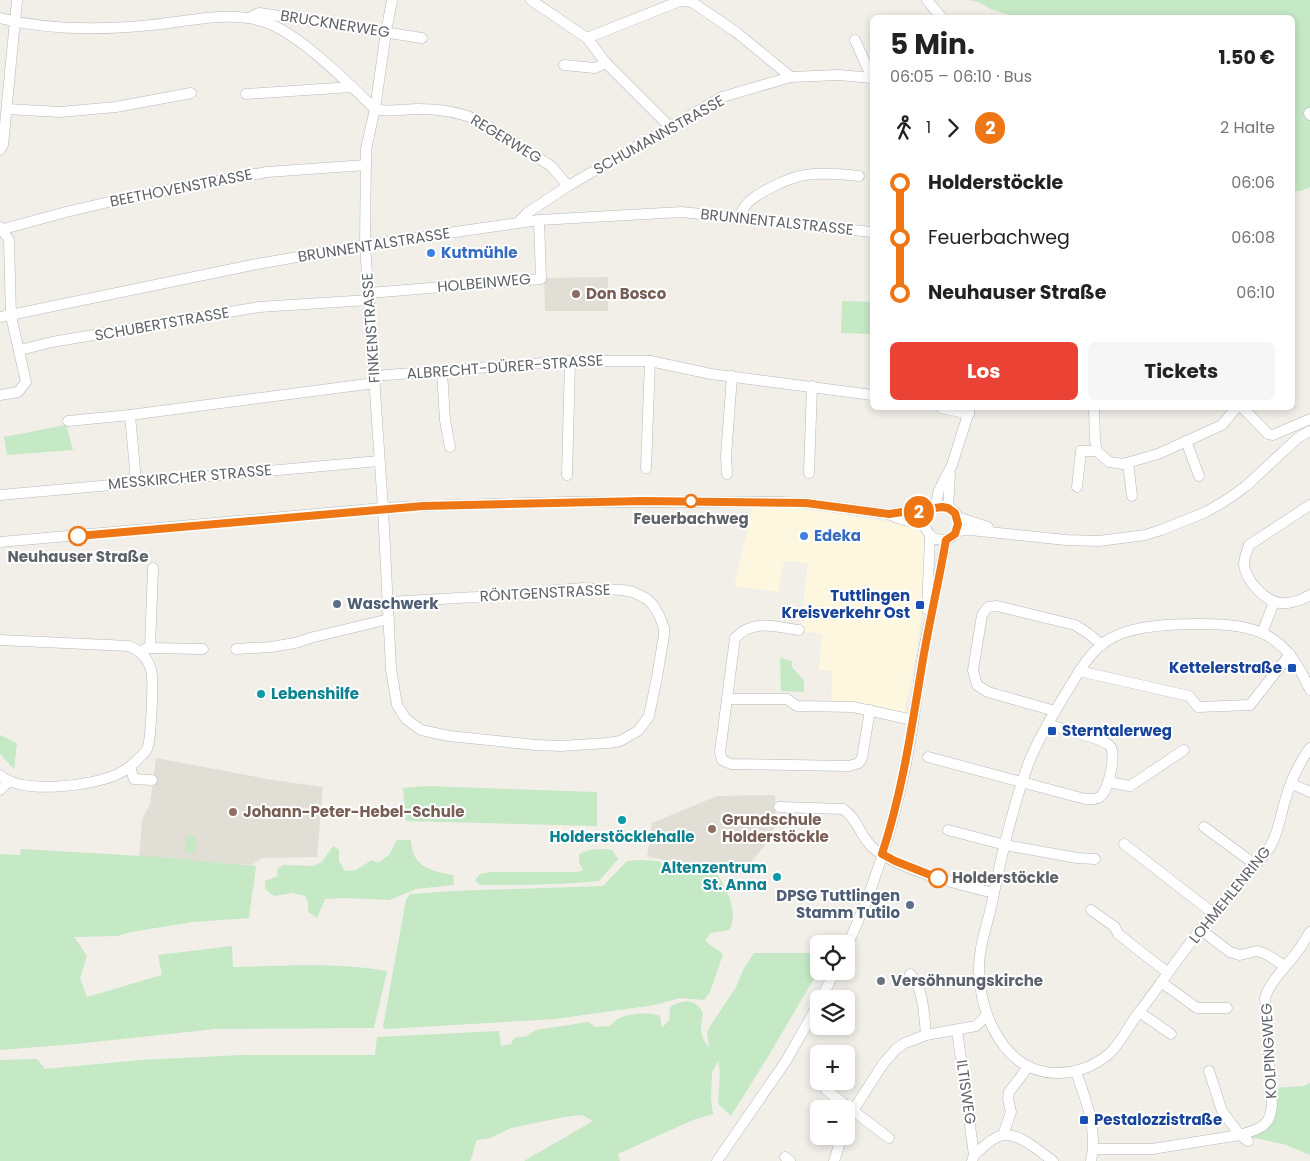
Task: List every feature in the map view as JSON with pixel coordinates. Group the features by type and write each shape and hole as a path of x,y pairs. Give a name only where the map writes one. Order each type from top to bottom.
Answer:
{"street":[{"path":"0,150 3,145 18,0"},
{"name":"FINKENSTRASSE","path":"383,508 365,245 366,149 375,108 392,0"},
{"path":"531,0 587,38 606,63 670,127"},
{"path":"927,0 940,15"},
{"path":"587,38 680,1 692,2 736,32 792,77"},
{"name":"BRUCKNERWEG","path":"249,18 259,13 422,38"},
{"path":"0,18 16,22 113,29 193,19 249,18 266,23 286,33 303,45 375,108"},
{"name":"SCHUMANNSTRASSE","path":"855,40 870,74"},
{"path":"564,65 595,68 606,63"},
{"name":"SCHUMANNSTRASSE","path":"518,222 527,213 568,186 722,97 792,77 839,75 870,78"},
{"path":"246,94 352,87"},
{"path":"7,109 60,112 116,107 191,93"},
{"name":"REGERWEG","path":"375,108 383,111 422,109 449,111 469,116 551,166 568,186"},
{"name":"BEETHOVENSTRASSE","path":"0,229 133,196 220,180 268,172 366,166"},
{"path":"738,218 752,199 791,179 803,175 816,174 859,176"},
{"name":"BRUNNENTALSTRASSE","path":"5,316 252,265 365,245 518,222 682,212 870,232"},
{"name":"HOLBEINWEG","path":"369,297 541,278 539,220"},
{"path":"0,229 9,240 5,316 20,350 26,382 18,392 0,395"},
{"name":"SCHUBERTSTRASSE","path":"20,350 52,342 259,307 369,297"},
{"path":"567,475 570,361"},
{"name":"ALBRECHT-DÜRER-STRASSE","path":"68,421 130,415 442,371 570,361 650,361 711,374 870,395"},
{"path":"646,468 650,361"},
{"path":"442,371 445,420 450,447"},
{"path":"728,474 726,456 732,376"},
{"path":"809,473 812,386"},
{"path":"1094,410 1094,441 1097,451 1109,462 1128,464 1158,454 1222,424 1234,410"},
{"path":"1245,410 1268,434 1274,436 1310,419"},
{"path":"925,644 930,536 925,526 925,521 932,510 939,490 952,465 969,411"},
{"path":"130,415 136,482"},
{"path":"957,531 1098,541 1161,530 1206,512 1228,499 1246,486 1299,437 1310,431"},
{"path":"1186,441 1199,476"},
{"path":"1078,487 1081,451 1097,451"},
{"name":"MESSKIRCHER STRASSE","path":"0,494 379,461"},
{"path":"1128,464 1132,496"},
{"path":"948,508 952,465"},
{"path":"0,542 383,508 566,502 806,503 893,516 925,526"},
{"path":"1310,505 1249,545 1244,565 1246,574 1258,589 1274,602 1292,603 1310,595"},
{"path":"893,516 909,511 932,510 942,507 948,508 957,517 967,522 1012,534"},
{"name":"RÖNTGENSTRASSE","path":"383,508 391,669 397,705 406,719 421,730 449,736 512,744 560,746 608,744 620,741 638,731 648,716 658,677 664,628 653,605 647,599 632,592 583,588 482,597 388,602"},
{"path":"930,536 935,539 946,540 952,536 957,531 957,517"},
{"path":"852,935 863,910 897,804 925,644 946,540"},
{"path":"150,648 153,568"},
{"path":"1262,633 1274,602"},
{"path":"1055,712 988,692 977,685 973,670 982,615 988,607 997,606 1075,625 1090,634 1102,645"},
{"path":"236,649 271,647 295,643 389,619"},
{"path":"1003,1135 1011,1112 1008,1099 1009,1092 1028,1067 1000,1042 992,1028 987,1015 978,971 980,952 1022,782 1037,744 1080,671 1102,645 1124,632 1142,628 1193,624 1234,624 1252,628 1285,647 1310,690"},
{"path":"799,630 760,625 743,630 735,638 720,752 722,760 731,764 849,766 856,764 862,758 870,710"},
{"path":"0,640 117,644 129,646 140,651 152,670 150,730 147,749 130,767 108,778"},
{"path":"140,651 150,648 203,649"},
{"path":"1080,671 1189,696 1198,707 1250,706 1290,654"},
{"path":"726,699 787,699 797,706 853,707 913,720"},
{"path":"928,757 1085,799 1094,800 1104,793 1112,764 1112,752 1109,745 1048,724"},
{"name":"LOHMEHLENRING","path":"1028,1067 1049,1072 1076,1072 1092,1065 1116,1047 1139,1012 1213,913 1265,855 1279,827 1284,802 1310,748"},
{"path":"1108,782 1130,786 1184,750"},
{"path":"130,767 134,779"},
{"path":"0,790 4,778 22,785 54,786 68,786 108,778 152,780"},
{"path":"1292,784 1310,792"},
{"path":"779,807 843,809 853,818 872,847 882,854 938,878 994,893"},
{"path":"1204,827 1256,865"},
{"path":"948,830 1005,845 1077,858 1095,859"},
{"path":"1124,844 1213,913"},
{"path":"1091,910 1115,927 1118,934 1168,973"},
{"path":"1201,930 1230,952 1240,955 1257,951 1266,954 1285,966"},
{"name":"KOLPINGWEG","path":"1244,1138 1267,1123 1272,1111 1266,993 1285,966 1298,952 1310,932"},
{"path":"910,974 916,980 926,1035"},
{"path":"1161,982 1197,1008 1227,1008"},
{"path":"1139,1012 1171,1034"},
{"path":"855,1108 891,1054 905,1043 926,1035 976,1026 987,1015"},
{"path":"717,1161 786,1061 810,1019"},
{"name":"ILTISWEG","path":"957,1030 973,1158"},
{"path":"1209,1070 1222,1110 1244,1138"},
{"path":"1076,1072 1091,1119 1093,1149 1091,1161"},
{"path":"826,1090 841,1100"},
{"path":"855,1110 890,1138"},
{"path":"973,1158 995,1138 1003,1135 1025,1141 1053,1161"},
{"path":"1093,1149 1152,1149 1244,1138"},
{"path":"834,1161 839,1145"}],"shaded area":[{"name":"Don Bosco","path":"608,277 608,311 545,311 544,278"},
{"path":"753,507 802,508 915,526 927,539 926,568 917,650 904,714 831,707 832,671 819,670 822,634 800,631 808,563 784,561 778,592 734,586"},
{"name":"Johann-Peter-Hebel-Schule","path":"156,758 273,780 323,787 317,857 262,858 252,865 139,857 142,820 150,804"},
{"name":"Grundschule Holderstöckle","path":"717,796 775,796 776,808 773,835 749,865 717,868 670,867 661,859 647,857 652,823"}],"green space":[{"path":"969,0 1310,0 1310,187 1301,191 1295,191 1295,15 1010,15 991,9 978,2"},
{"path":"842,301 870,302 870,334 841,333"},
{"path":"66,425 73,450 7,455 4,437"},
{"path":"780,658 792,661 792,667 804,681 804,692 781,691"},
{"path":"0,735 17,743 14,769 0,754"},
{"path":"426,786 597,792 597,826 406,821 403,788"},
{"path":"186,836 196,836 196,853 185,853"},
{"path":"397,840 411,840 412,849 419,862 437,872 453,875 454,885 416,889 389,900 325,899 317,918 308,912 308,901 305,896 292,893 274,896 265,889 265,881 278,876 277,870 283,865 313,866 322,862 333,846 339,850 339,861 345,871 356,870 372,860 378,863 389,855"},
{"path":"21,849 159,857 256,866 249,918 193,922 131,932 118,936 74,937 87,956 80,978 87,997 162,975 158,955 232,946 233,967 349,966 387,971 374,1028 215,1029 0,1050 0,854 20,855"},
{"path":"589,850 612,850 618,859 599,881 480,885 475,880 480,874 491,872 578,872 583,870 579,862 579,854"},
{"path":"627,861 659,861 669,869 715,871 727,892 732,907 732,923 729,930 710,933 705,941 723,954 710,992 704,1000 680,998 655,1005 555,1019 385,1029 383,1027 406,900 410,894 603,886"},
{"path":"754,953 810,953 810,980 813,980 731,1116 718,1104 720,1070 718,1061 712,1072 711,1099 713,1114 693,1120 618,1154 620,1161 524,1161 593,1121 582,1115 511,1128 490,1138 477,1140 470,1161 0,1161 0,1060 37,1059 45,1069 140,1060 242,1055 375,1055 377,1037 499,1031 501,1046 511,1044 514,1038 527,1036 536,1030 588,1022 595,1027 610,1026 615,1020 628,1015 656,1014 660,1016 662,1028 669,1020 670,1007 684,1001 693,1002 703,1013 701,1031 703,1039 709,1047 707,1033 709,1028 736,987 743,970"},
{"path":"1310,1083 1310,1155 1284,1144 1249,1137 1261,1132 1274,1088 1304,1086"}],"bus line":[{"name":"2","path":"78,536 423,506 643,501 782,502 806,503 889,514 909,511 922,513 929,512 938,507 948,508 957,517 957,531 946,540 925,644 906,762 889,835 882,854 938,878"}],"place":[{"name":"Kutmühle","path":"431,253"},
{"name":"Don Bosco","path":"576,294"},
{"name":"Feuerbachweg","path":"691,501"},
{"name":"Neuhauser Straße","path":"78,536"},
{"name":"Edeka","path":"804,536"},
{"name":"Waschwerk","path":"337,604"},
{"name":"Tuttlingen Kreisverkehr Ost","path":"920,605"},
{"name":"Kettelerstraße","path":"1292,668"},
{"name":"Lebenshilfe","path":"261,694"},
{"name":"Sterntalerweg","path":"1052,731"},
{"name":"Johann-Peter-Hebel-Schule","path":"233,812"},
{"name":"Holderstöcklehalle","path":"622,820"},
{"name":"Grundschule Holderstöckle","path":"712,829"},
{"name":"Altenzentrum St. Anna","path":"777,877"},
{"name":"Holderstöckle","path":"938,878"},
{"name":"DPSG Tuttlingen Stamm Tutilo","path":"910,905"},
{"name":"Versöhnungskirche","path":"881,981"},
{"name":"Pestalozzistraße","path":"1084,1120"}]}
